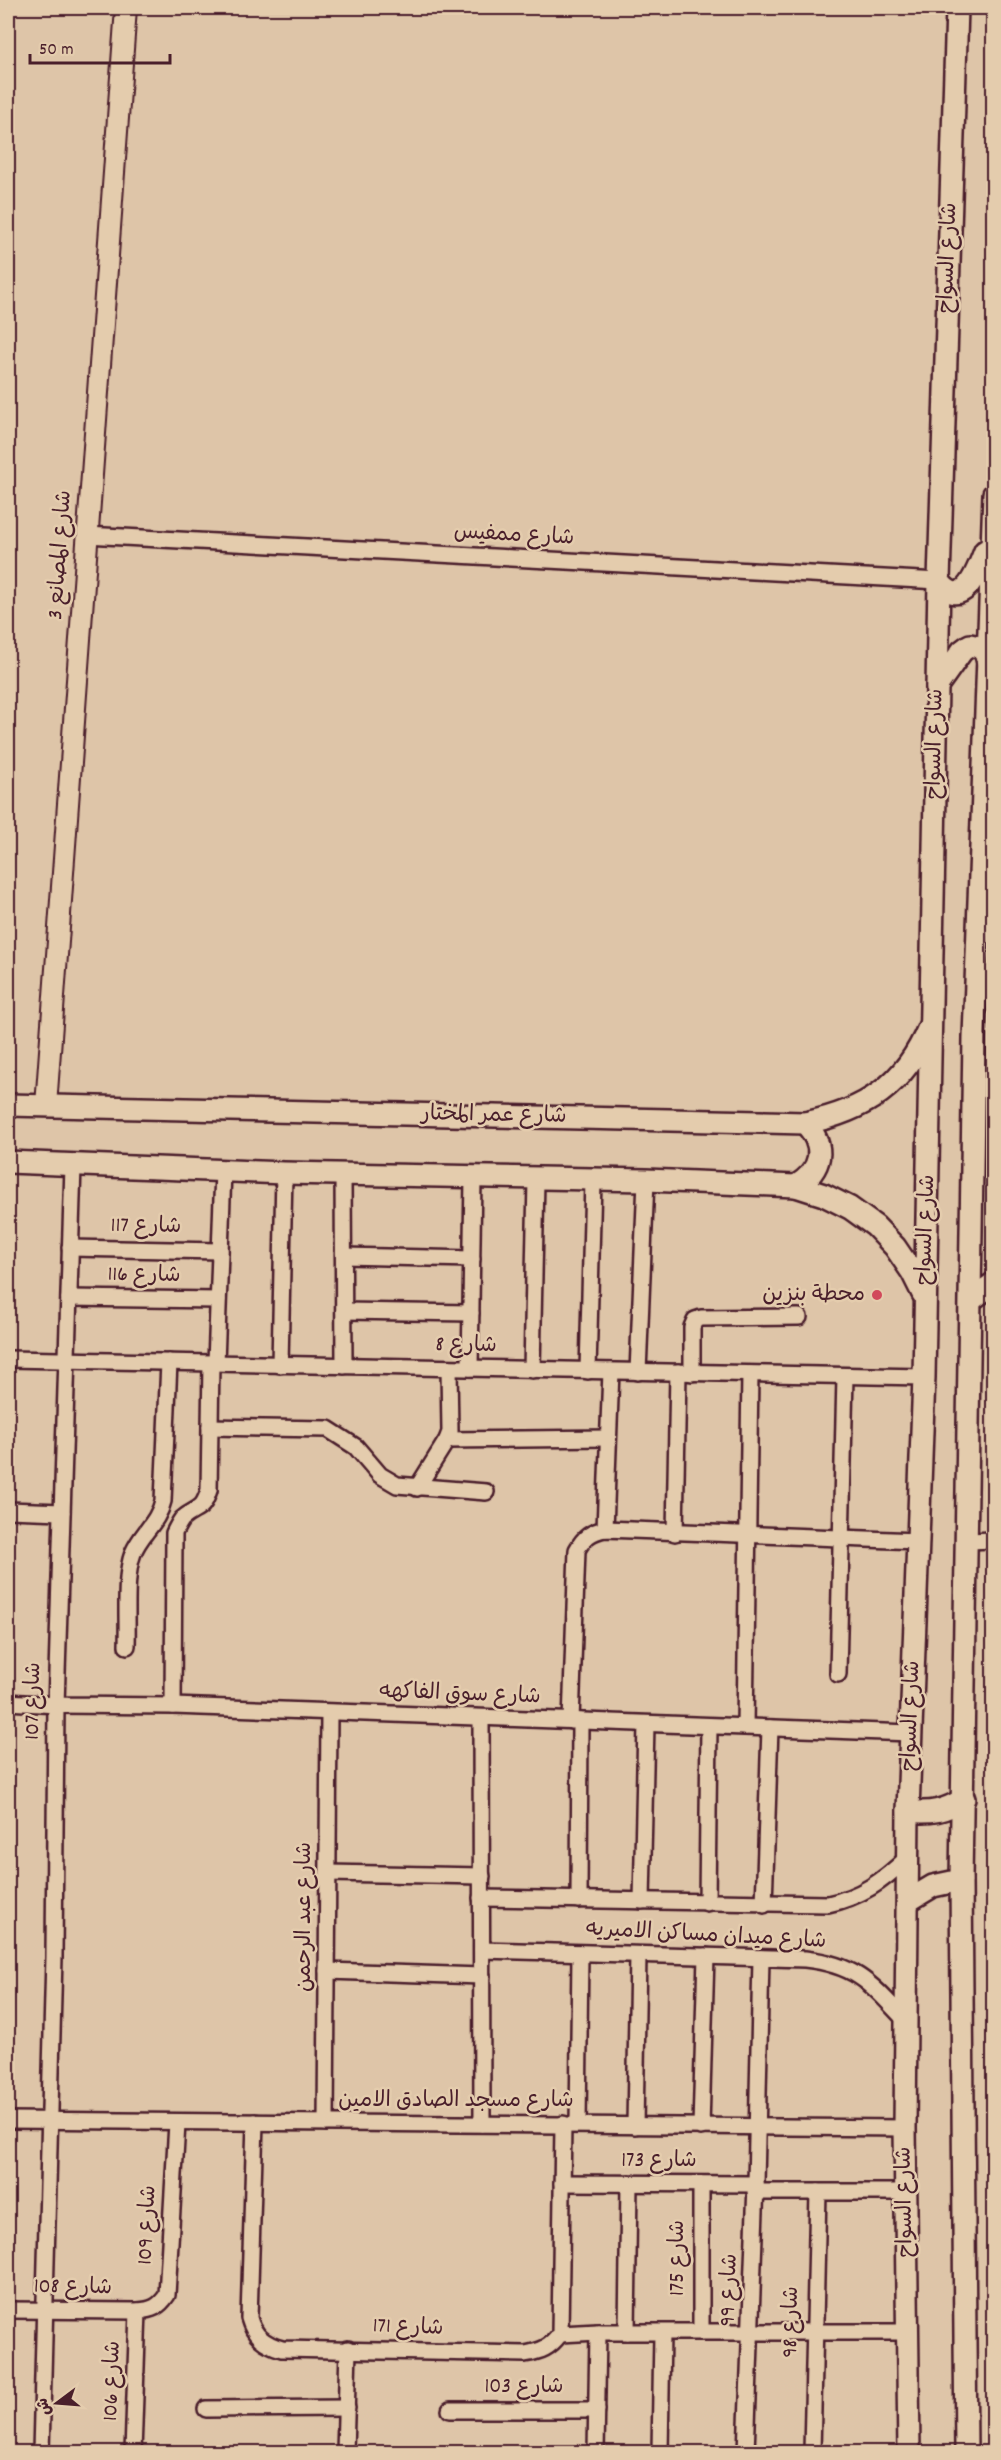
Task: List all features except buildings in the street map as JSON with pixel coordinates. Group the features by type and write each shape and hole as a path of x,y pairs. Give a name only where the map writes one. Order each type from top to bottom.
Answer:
{"main road":[{"name":"شارع السواح","path":"909,2452 905,2128 907,1858 924,1377 939,581 957,8"},
{"name":"شارع السواح","path":"966,2452 962,1880 974,1036 993,494"},
{"path":"939,581 943,586 954,591 960,591 971,585 991,535"},
{"path":"937,686 962,651 970,645 984,648 988,662"},
{"name":"شارع عمر المختار","path":"8,1105 805,1123 833,1118 860,1106 885,1090 905,1069 921,1045 932,1018"},
{"path":"974,1036 993,1054"},
{"path":"796,1186 809,1178 818,1159 816,1140 805,1123"},
{"path":"8,1162 284,1173 536,1180 646,1180 796,1186 824,1195 842,1204 875,1226 895,1247 912,1272 925,1298"},
{"path":"971,1300 993,1283"},
{"path":"908,1811 938,1812 964,1799"},
{"path":"908,1901 933,1886 962,1880"}],"street":[{"name":"شارع المصانع 3","path":"46,1106 126,8"},
{"name":"شارع ممفيس","path":"86,535 939,581"},
{"name":"شارع 107","path":"40,2452 50,2120 56,1705 73,1166"},
{"path":"172,1706 174,1533 182,1520 205,1503 209,1490 223,1171"},
{"path":"280,1365 284,1173"},
{"path":"344,1174 344,1366"},
{"path":"470,1368 473,1178"},
{"path":"532,1370 536,1180"},
{"path":"638,1372 646,1180"},
{"path":"588,1371 592,1181"},
{"name":"شارع 117","path":"70,1248 220,1251"},
{"path":"344,1256 472,1259"},
{"name":"شارع 116","path":"69,1298 218,1300"},
{"path":"344,1311 471,1313"},
{"path":"675,1533 685,1372 695,1320 701,1318 799,1317"},
{"name":"شارع 8","path":"8,1359 924,1377"},
{"path":"127,1646 132,1555 140,1539 156,1522 163,1502 169,1362"},
{"path":"417,1488 447,1440 452,1422 449,1368"},
{"path":"605,1529 610,1371"},
{"path":"745,1727 750,1374"},
{"path":"837,1674 846,1376"},
{"path":"210,1427 328,1429 356,1447 380,1475 397,1485 486,1492"},
{"path":"447,1440 608,1438"},
{"path":"8,1510 62,1512"},
{"path":"579,1900 576,1721 577,1550 588,1535 605,1529 918,1541"},
{"path":"968,1541 993,1540"},
{"name":"شارع سوق الفاكهه","path":"8,1702 911,1733"},
{"name":"شارع عبد الرحمن","path":"326,2123 329,1713"},
{"path":"482,1718 482,2124"},
{"path":"642,1901 646,1724"},
{"path":"707,1903 709,1726"},
{"path":"764,1905 770,1728"},
{"name":"شارع ميدان مساكن الاميريه","path":"481,1898 808,1906 847,1900 884,1880 907,1858"},
{"path":"328,1873 482,1876"},
{"name":"شارع ميدان مساكن الاميريه","path":"482,1950 827,1961 849,1969 872,1985 907,2022"},
{"path":"580,1953 571,2124 562,2183 560,2334 907,2332"},
{"path":"635,2126 638,1954"},
{"path":"701,2127 706,1956"},
{"name":"شارع 99","path":"746,2452 752,2332 761,1958"},
{"path":"327,1971 482,1976"},
{"name":"شارع مسجد الصادق الامين","path":"8,2120 905,2128"},
{"name":"شارع 171","path":"255,2122 249,2318 252,2330 270,2346 282,2349 525,2354 540,2352 552,2345 560,2334"},
{"name":"شارع 109","path":"138,2312 150,2311 160,2305 167,2295 177,2123"},
{"name":"شارع 173","path":"562,2183 701,2184 818,2192 906,2192"},
{"path":"627,2332 629,2183"},
{"name":"شارع 175","path":"701,2184 701,2332"},
{"name":"شارع 98","path":"812,2452 818,2192"},
{"name":"شارع 108","path":"8,2310 138,2312"},
{"name":"شارع 106","path":"133,2452 138,2312"},
{"path":"596,2452 597,2332"},
{"path":"660,2452 662,2333"},
{"path":"345,2452 348,2349"},
{"path":"206,2409 347,2408"},
{"name":"شارع 103","path":"450,2410 597,2410"}],"place":[{"name":"محطة بنزين","path":"877,1295"}]}
